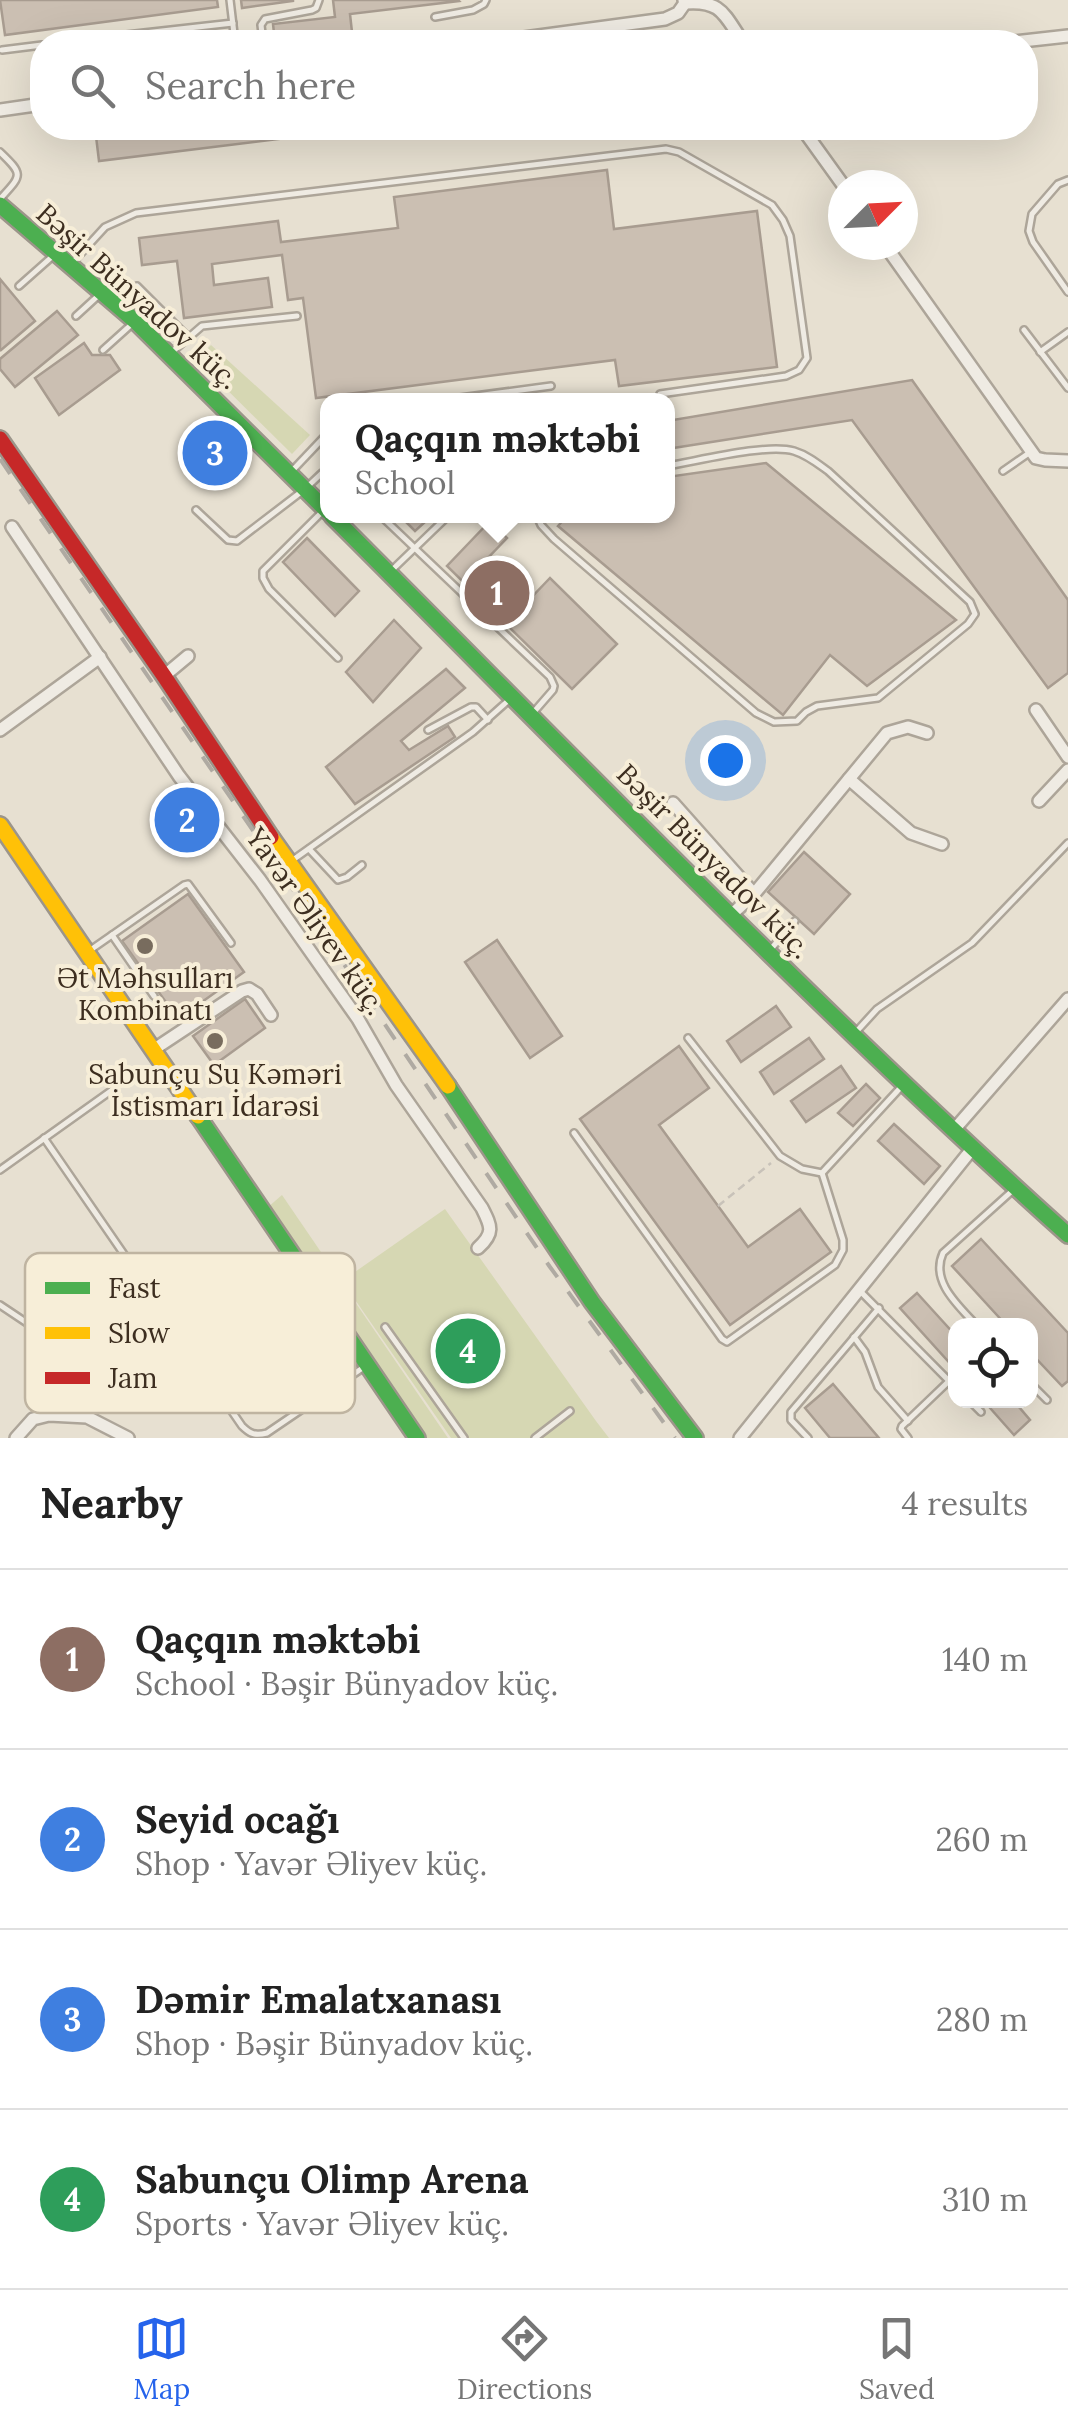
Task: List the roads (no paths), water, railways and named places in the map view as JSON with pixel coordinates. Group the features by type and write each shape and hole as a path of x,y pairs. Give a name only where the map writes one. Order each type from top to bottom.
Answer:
{"street":[{"path":"583,30 665,19 678,14 685,2 709,1 734,30"},
{"path":"1038,39 1068,36"},
{"path":"0,110 30,106"},
{"path":"811,140 832,170"},
{"name":"Bəşir Bünyadov küç.","path":"0,202 170,354 320,504"},
{"path":"896,260 1036,458 1068,461"},
{"path":"0,439 289,864 455,1096 592,1302 696,1438"},
{"name":"Bəşir Bünyadov küç.","path":"339,523 904,1084 1068,1235"},
{"name":"Yavər Əliyev küç.","path":"12,527 179,776 260,880 358,1019 396,1086 482,1208 490,1231 488,1240 478,1248"},
{"path":"0,730 100,656"},
{"path":"164,676 188,656"},
{"path":"1036,710 1068,757"},
{"path":"731,915 754,894 887,733 908,727 927,732"},
{"path":"1038,801 1068,770"},
{"path":"849,779 911,833 942,844"},
{"path":"673,803 754,894"},
{"path":"0,825 291,1253"},
{"path":"153,1050 242,990 250,989 257,994 271,1016"},
{"path":"953,1130 1068,999"},
{"path":"740,1438 972,1149"},
{"path":"355,1347 416,1438"},
{"path":"16,1438 33,1419 49,1415 87,1418 128,1438"}],"lane":[{"path":"230,0 234,30"},
{"path":"262,30 265,19 312,10 318,0"},
{"path":"436,18 473,10 486,0"},
{"path":"171,30 233,23"},
{"path":"2,50 30,46"},
{"path":"70,265 106,226 136,213 666,149 679,152 772,205 784,220 790,236 807,358 799,370 786,376 667,393"},
{"path":"0,152 18,168 19,174 0,202"},
{"path":"1068,180 1058,184 1032,214 1028,231 1068,292"},
{"path":"18,286 56,253"},
{"path":"136,286 188,337"},
{"path":"76,316 102,292"},
{"path":"170,354 196,330 210,324 297,316"},
{"path":"104,350 135,322"},
{"path":"1024,330 1068,388"},
{"path":"1040,352 1068,332"},
{"path":"499,393 552,386"},
{"path":"289,473 320,441"},
{"path":"541,523 554,539 756,713 774,722 797,721 818,706 878,698 968,624 974,614 970,602 807,456 772,448 675,465"},
{"path":"1003,471 1031,451"},
{"path":"196,510 228,540 237,542 320,475"},
{"path":"320,519 263,571 263,578 269,589 338,658"},
{"path":"389,523 550,677 554,686 531,716"},
{"path":"389,573 441,523"},
{"path":"289,864 488,720 512,697"},
{"path":"428,730 471,706 488,720"},
{"path":"854,1034 877,1009 972,943 1068,843"},
{"path":"309,849 338,880 362,865"},
{"path":"87,953 188,884 231,942"},
{"path":"769,951 796,921"},
{"path":"112,935 154,996"},
{"path":"688,1038 780,1156 802,1169 822,1174"},
{"path":"822,1174 904,1084"},
{"path":"0,1170 114,1088"},
{"path":"574,1133 722,1339 728,1342 835,1265 841,1256 843,1240 822,1174"},
{"path":"44,1138 123,1253"},
{"path":"970,1318 943,1285 939,1261 943,1253 1014,1189"},
{"path":"859,1290 948,1381"},
{"path":"0,1305 25,1322"},
{"path":"808,1438 791,1420 791,1412 879,1308"},
{"path":"385,1326 464,1438"},
{"path":"854,1337 865,1352 878,1386 908,1421"},
{"path":"355,1373 367,1365"},
{"path":"908,1438 901,1429 948,1383"},
{"path":"1038,1391 1046,1400"},
{"path":"977,1408 981,1412"},
{"path":"535,1438 570,1411"},
{"path":"233,1413 248,1436 266,1433 296,1413"}],"railway":[{"path":"0,459 550,1267 675,1438"}],"place":[{"name":"Dəmir Emalatxanası","path":"215,453"},
{"name":"Qaçqın məktəbi","path":"497,593"},
{"name":"Seyid ocağı","path":"187,820"},
{"name":"Ət Məhsulları Kombinatı","path":"145,946"},
{"name":"Sabunçu Su Kəməri İstismarı İdarəsi","path":"215,1041"},
{"name":"Sabunçu Olimp Arena","path":"468,1351"}]}
